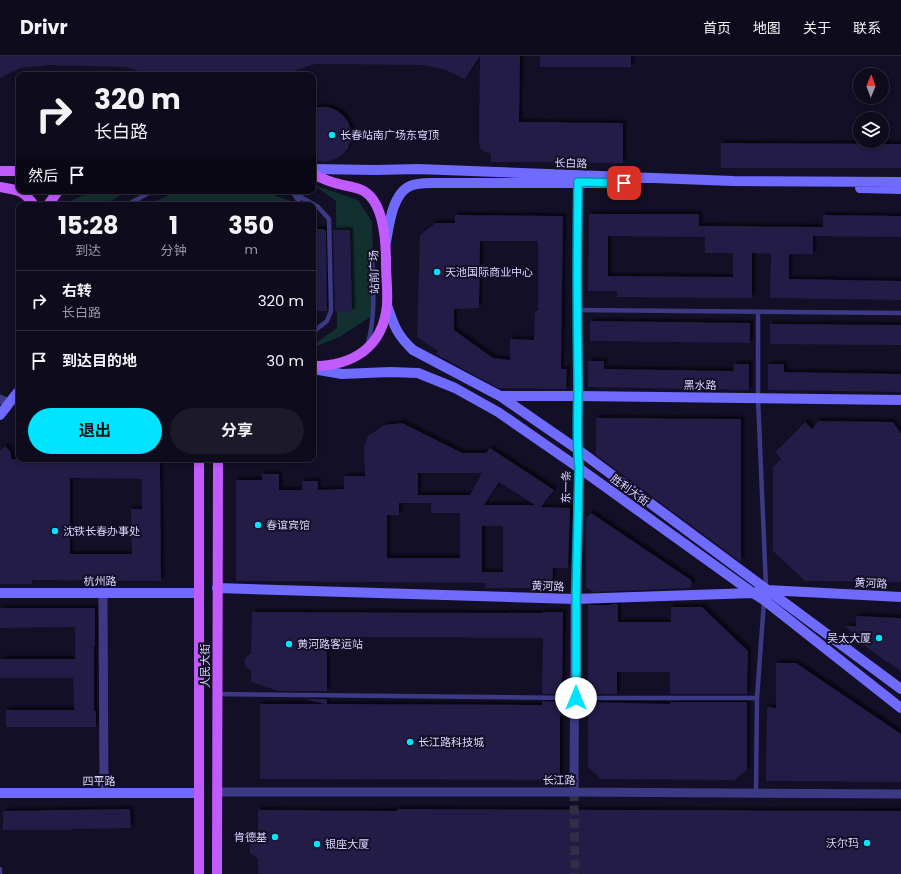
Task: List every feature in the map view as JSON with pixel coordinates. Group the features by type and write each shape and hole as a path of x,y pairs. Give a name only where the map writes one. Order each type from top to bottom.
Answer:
{"main road":[{"name":"长白路","path":"316,169 418,169 733,181 901,182"},
{"path":"0,171 16,170"},
{"name":"站前广场","path":"316,175 338,184 362,190 370,196 380,214 386,244 387,305 382,325 376,337 367,348 357,356 347,361 316,368"},
{"name":"长白路","path":"386,244 392,211 402,191 410,186 438,183 578,182 901,189"},
{"path":"0,187 16,190"},
{"path":"25,194 32,202"},
{"name":"胜利大街","path":"387,305 395,329 402,340 414,350 500,396 577,449 765,595 901,708"},
{"name":"胜利大街","path":"316,369 342,374 390,372 418,373 455,388 498,412 579,468 753,593 765,595 901,689"},
{"path":"0,415 4,401 16,392"},
{"name":"黑水路","path":"500,396 901,400"},
{"name":"人民大街","path":"199,462 199,874"},
{"name":"人民大街","path":"217,874 218,462"},
{"name":"黄河路","path":"217,588 576,599 753,593"},
{"name":"杭州路","path":"0,593 199,593"},
{"name":"黄河路","path":"765,595 901,597"},
{"name":"四平路","path":"0,793 199,793"}],"street":[{"name":"东一条","path":"574,792 579,468 577,449 578,396 576,310 578,182"},
{"path":"103,593 104,793"},
{"name":"长江路","path":"217,792 901,794"}],"lane":[{"path":"132,202 147,194"},
{"path":"296,194 311,202"},
{"path":"316,205 329,219 331,312 327,321 316,330"},
{"path":"367,348 372,331 372,254"},
{"path":"576,310 901,313"},
{"path":"756,793 757,698 765,595 758,398 758,312"},
{"path":"217,694 576,698 757,698"},
{"path":"0,869 0,874"}],"green space":[{"path":"316,186 358,200 372,222 375,314 341,336 316,347 316,343 337,328 336,201"},
{"path":"86,194 121,195 108,202 70,202"},
{"path":"171,194 273,195 290,202 154,202"}],"building":[{"path":"0,56 480,56 465,79 446,70 424,65 340,64 315,64 290,72 143,72 125,67 48,65 21,68 0,78"},
{"path":"480,56 520,56 519,122 623,123 623,163 491,162 491,153 485,152 480,148 479,142"},
{"path":"540,56 631,56 631,67 540,67"},
{"name":"长春站南广场东穹顶","path":"328,107 336,110 343,115 351,130 351,139 348,148 342,155 326,162 316,161 316,108"},
{"path":"721,143 853,144 853,148 889,148 889,144 901,144 901,168 721,168"},
{"path":"589,214 699,214 699,226 823,227 823,215 901,216 901,237 813,236 813,254 789,254 789,279 901,281 901,300 770,298 771,254 752,253 752,298 617,297 617,291 588,291","holes":["608,236 705,237 705,253 733,253 733,277 608,276"]},
{"path":"455,215 563,216 561,369 567,369 566,389 498,388 436,354 438,351 417,337 420,235 435,223 455,223","holes":["480,241 538,241 538,311 535,311 534,340 510,339 510,360 493,358 454,330 454,309 479,308"]},
{"path":"316,229 326,230 327,311 316,311"},
{"path":"333,230 350,230 352,312 335,311"},
{"path":"590,321 750,323 750,343 590,341"},
{"path":"770,324 901,325 901,345 770,344"},
{"path":"588,361 604,361 604,369 733,371 734,364 749,364 749,390 588,387"},
{"path":"768,364 784,364 784,372 901,374 901,392 768,390"},
{"path":"596,418 741,419 741,562 596,455"},
{"path":"818,421 893,422 901,434 901,582 805,581 773,551 773,467 781,459 775,452 805,422 812,429"},
{"path":"402,423 462,453 486,453 490,448 554,490 541,507 570,508 568,568 553,568 552,588 485,588 486,583 236,581 236,480 262,480 262,474 279,474 279,490 302,490 302,481 318,481 318,490 344,489 344,476 365,476 364,447 368,436 384,425","holes":["418,473 482,473 470,495 418,495","499,482 535,505 484,505","399,503 431,503 431,513 460,513 460,558 387,558 387,515 399,515","482,526 503,526 503,572 482,572"]},
{"name":"沈铁长春办事处","path":"5,446 11,452 11,459 16,459 16,462 160,462 161,581 32,580 32,584 0,584 0,451","holes":["70,478 142,479 142,509 131,509 132,554 70,554"]},
{"path":"591,513 691,580 692,584 690,588 593,592 586,587 586,518"},
{"path":"611,604 618,604 618,622 671,622 671,607 702,607 748,651 747,694 670,694 670,672 617,672 617,694 588,694 588,605 612,605"},
{"path":"0,608 95,608 94,711 96,711 96,727 6,727 6,710 74,710 73,678 0,678 0,659 75,659 75,627 0,628"},
{"path":"252,612 563,612 562,694 542,694 543,638 327,637 327,691 279,691 251,682 251,670 246,667 244,661 251,653"},
{"name":"吴太大厦","path":"856,616 901,618 901,671 870,650 845,626 856,626"},
{"path":"776,663 796,663 901,734 901,782 766,781 767,707 776,708"},
{"name":"长江路科技城","path":"305,699 327,699 327,704 542,705 542,701 560,702 560,780 260,779 260,704 324,704"},
{"path":"588,702 670,704 670,702 747,702 747,770 734,780 601,779 588,767"},
{"path":"130,809 131,828 3,830 3,811"},
{"path":"397,809 901,811 901,874 258,874 258,859 250,853 250,836 258,832 258,810 397,811"}],"tunnel":[{"path":"574,792 575,874"}],"place":[{"name":"长春站南广场东穹顶","path":"332,135"},
{"name":"天池国际商业中心","path":"437,272"},
{"name":"春谊宾馆","path":"258,525"},
{"name":"沈铁长春办事处","path":"55,531"},
{"name":"吴太大厦","path":"879,638"},
{"name":"黄河路客运站","path":"289,644"},
{"name":"长江路科技城","path":"410,742"},
{"name":"肯德基","path":"275,837"},
{"name":"沃尔玛","path":"867,843"},
{"name":"银座大厦","path":"317,844"}],"route":[{"path":"576,698 576,599 579,468 577,449 578,396 576,310 578,182 624,183"}]}
